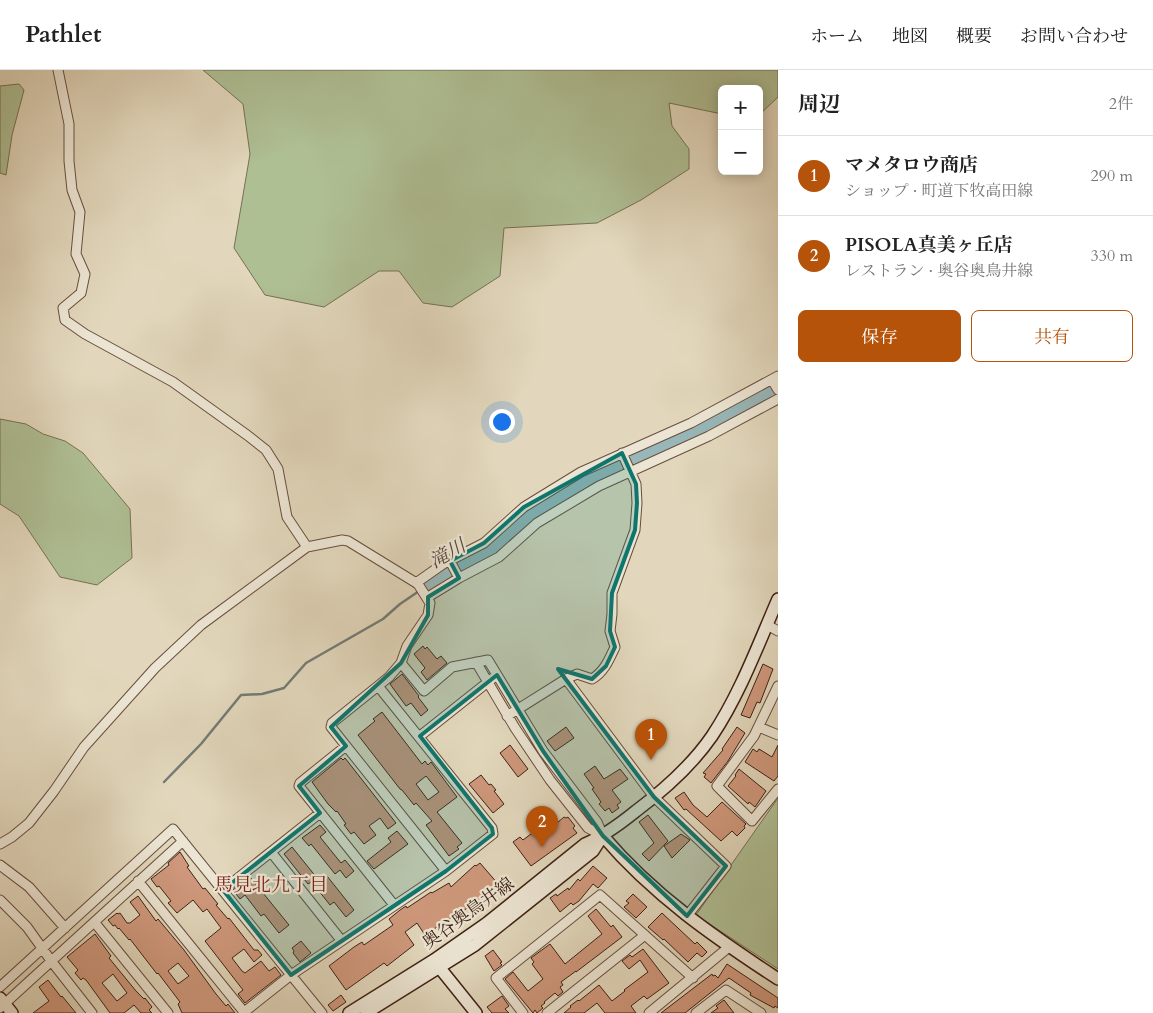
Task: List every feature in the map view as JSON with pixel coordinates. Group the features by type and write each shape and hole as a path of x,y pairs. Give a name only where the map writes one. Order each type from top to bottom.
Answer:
{"street":[{"path":"58,70 69,124 69,161 72,190 80,212 76,254 85,274 81,293 63,308 65,320 85,334 173,382 266,450 278,469 287,516 308,547"},
{"path":"418,585 450,561 484,543 524,507 581,472 699,419 775,378 778,390"},
{"path":"428,597 499,557 537,523 599,486 709,436 778,399"},
{"path":"508,716 577,674 592,679 606,666 615,647 610,631 612,593 635,530 637,497 636,484 622,453"},
{"path":"0,844 20,832 29,823 84,747 155,668 186,638 213,615 308,547 342,540 348,541 418,585 428,597 430,603 428,615 407,646 401,663 389,677 332,723 331,726 446,871"},
{"path":"450,561 459,578"},
{"name":"奥谷奥鳥井線","path":"349,1013 437,964 585,844 603,836 654,797 689,764 711,738 735,696 778,599"},
{"path":"767,625 778,631"},
{"path":"401,663 424,691 452,667 488,660 548,758 597,822 603,836"},
{"path":"476,662 536,760 588,828 603,836 638,873 687,916 730,948 778,979"},
{"path":"420,736 497,675"},
{"path":"566,679 654,797 726,866 687,916"},
{"path":"138,881 243,1012 341,940 446,871 493,834 492,828 378,686"},
{"path":"778,686 759,727 747,747 717,786 752,820 778,790"},
{"path":"759,727 778,735"},
{"path":"346,746 300,783 299,786 394,906"},
{"path":"222,890 320,813"},
{"path":"0,987 173,829 322,1013"},
{"path":"4,1006 183,841"},
{"path":"270,852 341,940"},
{"path":"0,865 29,887 65,928"},
{"path":"523,1013 496,978 600,894 693,978"},
{"path":"0,900 27,927 92,1013"},
{"path":"94,923 168,1013"},
{"path":"547,1013 645,934"},
{"path":"649,1013 730,948"},
{"path":"366,1013 437,964 476,1013"},
{"path":"701,1011 726,990 761,1013"}],"highlighted area":[{"path":"622,453 636,484 637,503 635,530 612,593 610,631 615,647 606,666 592,679 558,669 654,797 726,866 687,916 603,836 543,751 497,675 420,736 492,828 493,834 446,871 291,975 223,890 320,813 299,786 346,746 331,727 401,663 428,615 428,597 459,578 450,561 484,543 524,507"}],"green space":[{"path":"203,70 778,70 778,97 763,111 763,85 718,85 718,113 669,103 672,126 689,149 689,169 641,200 597,223 504,228 500,276 452,307 423,303 399,271 379,271 324,307 265,295 234,248 250,154 243,104"},
{"path":"19,84 24,90 12,135 6,175 0,173 0,86"},
{"path":"0,419 26,424 43,434 65,441 83,453 130,509 132,558 97,585 60,577 19,516 0,504"},
{"path":"778,798 778,969 696,915"}],"building":[{"path":"423,646 425,649 427,647 437,659 441,656 447,663 427,680 421,672 425,668 414,654"},
{"path":"763,664 773,669 760,703 757,702 750,718 741,715"},
{"path":"402,674 428,710 421,716 411,703 406,706 390,684"},
{"path":"382,712 422,764 425,761 428,765 431,762 457,797 437,812 462,843 457,847 459,849 449,856 426,825 432,821 400,789 358,735 375,721 373,719","holes":["426,776 439,792 428,800 416,784"]},
{"path":"566,727 574,738 555,751 547,741"},
{"path":"737,727 745,733 728,761 711,783 704,777 706,774 703,773 723,750"},
{"path":"510,745 528,769 518,777 500,753"},
{"path":"778,745 778,776 774,781 745,762 753,749 757,752 759,749 772,757"},
{"path":"341,758 343,760 345,758 396,823 388,829 380,818 369,826 376,835 364,844 354,832 351,834 337,811 328,804 312,782"},
{"path":"595,766 604,779 620,769 628,779 612,790 621,802 617,805 619,808 612,813 609,808 605,811 599,804 601,802 592,789 594,788 584,774"},
{"path":"739,769 766,791 755,807 749,802 748,804 728,786"},
{"path":"481,775 496,790 494,791 504,804 493,813 469,784"},
{"path":"684,792 693,805 707,817 722,802 746,824 745,828 737,836 732,831 721,841 686,809 684,810 675,798"},
{"path":"648,815 668,841 649,861 642,854 654,843 639,822"},
{"path":"564,817 568,817 575,826 573,828 577,833 531,866 513,842 520,837 523,840 539,828 544,834"},
{"path":"320,825 326,832 320,837 341,863 345,860 354,871 346,878 340,870 335,874 311,844 309,846 302,838"},
{"path":"397,831 408,844 374,869 367,861 391,842 388,838"},
{"path":"681,834 690,840 672,858 664,846"},
{"path":"292,847 317,878 308,884 284,854"},
{"path":"180,852 189,866 187,867 203,889 205,888 218,904 216,905 229,918 254,950 258,950 262,955 254,962 244,949 232,958 242,971 245,973 261,961 269,971 275,967 281,975 245,1003 238,994 243,990 205,941 221,928 207,909 203,912 193,900 177,913 168,903 171,901 151,879 169,865 168,863"},
{"path":"480,863 499,885 479,902 477,900 456,917 455,915 425,935 417,923 405,932 414,945 387,966 384,963 346,990 329,966 354,947 362,942 364,945 393,925 389,919 400,910 406,906 407,908 449,883 451,887 475,865"},
{"path":"593,866 607,878 598,888 593,884 579,901 573,905 571,903 560,912 550,898 556,894 557,896 568,888 569,890"},
{"path":"327,876 354,910 346,917 334,902 330,905 315,886"},
{"path":"250,877 289,925 279,933 264,914 261,916 245,895 240,899 233,890"},
{"path":"633,894 647,907 636,918 624,907 629,903 626,901"},
{"path":"138,896 156,921 158,919 184,950 216,994 235,1013 182,1013 178,1004 180,1002 158,973 130,939 108,920 117,913 120,913 127,923 130,923 140,915 130,902","holes":["178,963 189,976 178,984 168,971"]},
{"path":"596,909 611,927 613,925 622,937 561,982 563,985 560,987 563,992 558,996 555,993 544,1002 541,1006 543,1008 537,1013 535,1010 533,1013 505,979 513,972 528,991 543,979 532,964 534,962 531,958 550,944 565,964 602,934 588,916"},
{"path":"662,913 695,944 697,942 707,952 702,957 697,953 688,962 664,939 648,927"},
{"path":"95,934 111,956 109,958 152,1007 149,1010 152,1013 141,1013 134,1005 124,1013 110,1013 86,980 83,978 81,980 75,973 78,970 67,957","holes":["113,974 127,993 117,1001 102,983"]},
{"path":"301,941 311,953 300,962 293,953 292,948"},
{"path":"643,949 669,983 647,999 644,996 631,1006 636,1013 605,1013 597,1003 584,1013 564,1013 570,1006 599,985 612,1001 625,991 648,972 640,960 629,969 622,961"},
{"path":"493,950 502,962 500,963 502,965 494,971 485,956"},
{"path":"727,964 778,998 778,1008 775,1006 774,1008 750,995 751,993 729,978 685,1013 661,1013 712,974 718,978"},
{"path":"48,980 76,1013 33,1013 49,1001 39,987"},
{"path":"341,995 346,1002 333,1011 328,1005"},
{"path":"502,996 509,1006 505,1009 509,1013 492,1013 487,1007"},
{"path":"724,1000 734,1013 711,1013 718,1008 716,1006"}],"waterway":[{"name":"滝川","path":"425,587 490,551 523,521 583,483 695,432 778,387"},
{"name":"滝川","path":"164,782 201,744 241,695 262,694 284,688 306,663 383,619 400,604 425,587"}],"place":[{"name":"マメタロウ商店","path":"651,760"},
{"name":"PISOLA真美ヶ丘店","path":"542,847"}],"district":[{"name":"馬見北九丁目","path":"271,884"}]}
